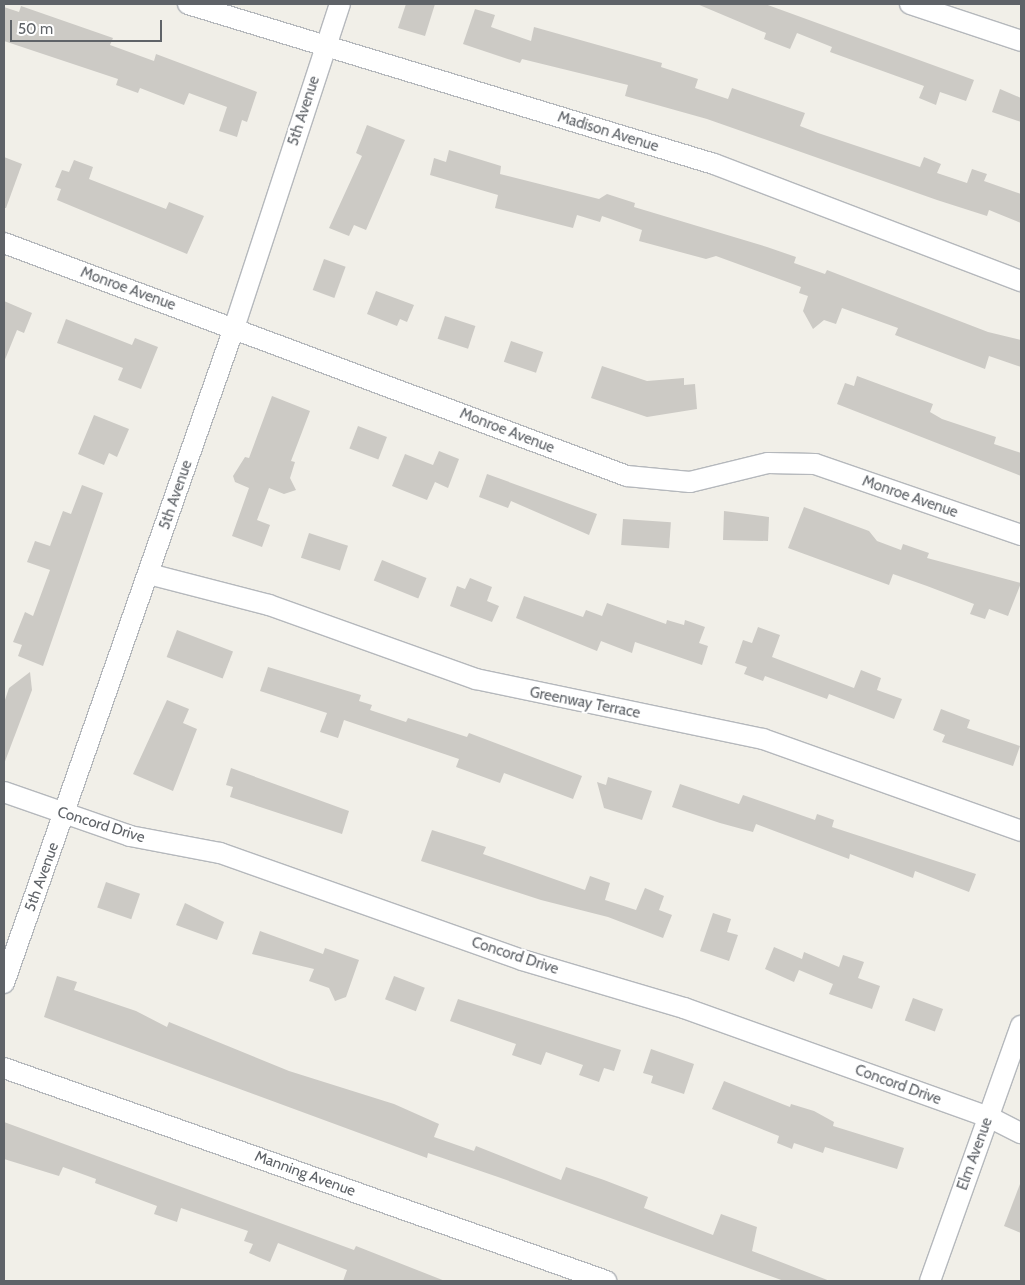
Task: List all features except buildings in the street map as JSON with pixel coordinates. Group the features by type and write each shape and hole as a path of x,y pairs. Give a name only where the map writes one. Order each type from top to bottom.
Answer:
{"street":[{"name":"Madison Avenue","path":"188,4 714,164 1021,281"},
{"name":"5th Avenue","path":"4,983 65,814 234,328 324,46 340,4"},
{"path":"910,4 1021,42"},
{"name":"Monroe Avenue","path":"4,243 627,476 690,482 768,464 815,464 1021,535"},
{"name":"Greenway Terrace","path":"149,574 270,606 476,679 551,698 763,739 1021,831"},
{"name":"Concord Drive","path":"4,792 130,836 220,852 989,1117 1021,1133"},
{"name":"Elm Avenue","path":"930,1281 1021,1026"},
{"name":"Manning Avenue","path":"4,1068 606,1281"}]}
